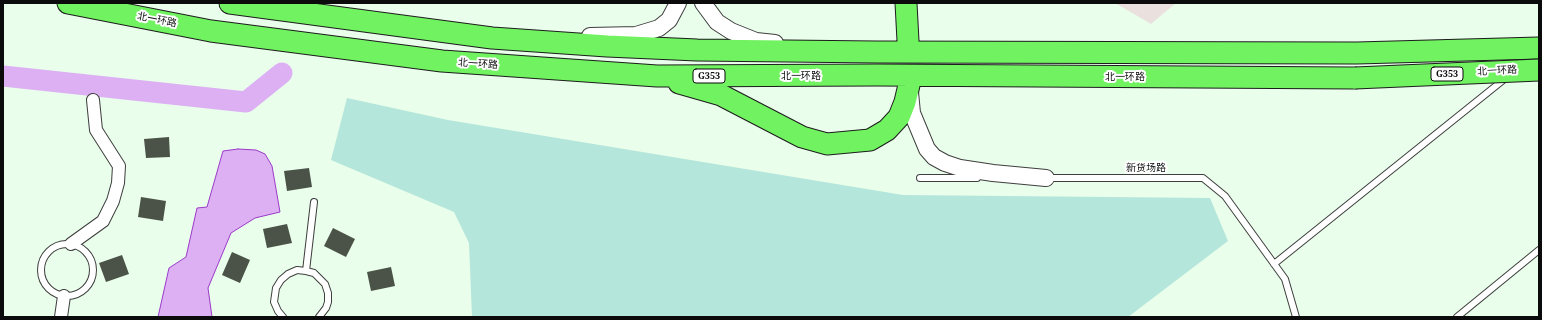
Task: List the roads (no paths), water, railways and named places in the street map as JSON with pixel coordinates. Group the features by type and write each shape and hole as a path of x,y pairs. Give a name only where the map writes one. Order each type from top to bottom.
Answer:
{"highway":[{"name":"北一环路","path":"68,3 211,31 442,62 657,76 884,75 1355,78 1534,57"},
{"path":"230,3 492,38 607,46 697,50 1357,53 1534,57"},
{"path":"906,3 908,41"},
{"path":"657,76 721,95 802,137 827,144 870,140 887,130 899,117 905,102 909,85"}],"street":[{"path":"492,38 636,35 660,28 669,20 678,3"},
{"path":"703,3 717,22 731,31 756,41 876,52"},
{"path":"909,85 912,113 927,149 934,157 945,163 960,168 1046,178"},
{"path":"72,244 103,222 113,201 118,183 119,166 96,130 92,100"},
{"path":"61,317 64,296"}],"lane":[{"path":"1274,264 1534,57"},
{"name":"新货场路","path":"920,178 1203,178 1225,196 1285,280 1296,317"},
{"path":"306,271 314,202"},
{"path":"62,244 72,244 80,247 90,256 93,264 93,273 91,282 81,292 73,296 64,296 48,288 43,281 41,267 44,258 50,251 62,244"},
{"path":"1457,317 1539,250"},
{"path":"283,317 278,311 274,302 276,288 281,280 288,274 297,270 314,273 325,284 328,293 328,302 326,308 319,317"}],"waterway":[{"path":"3,76 246,102 282,73"}]}
